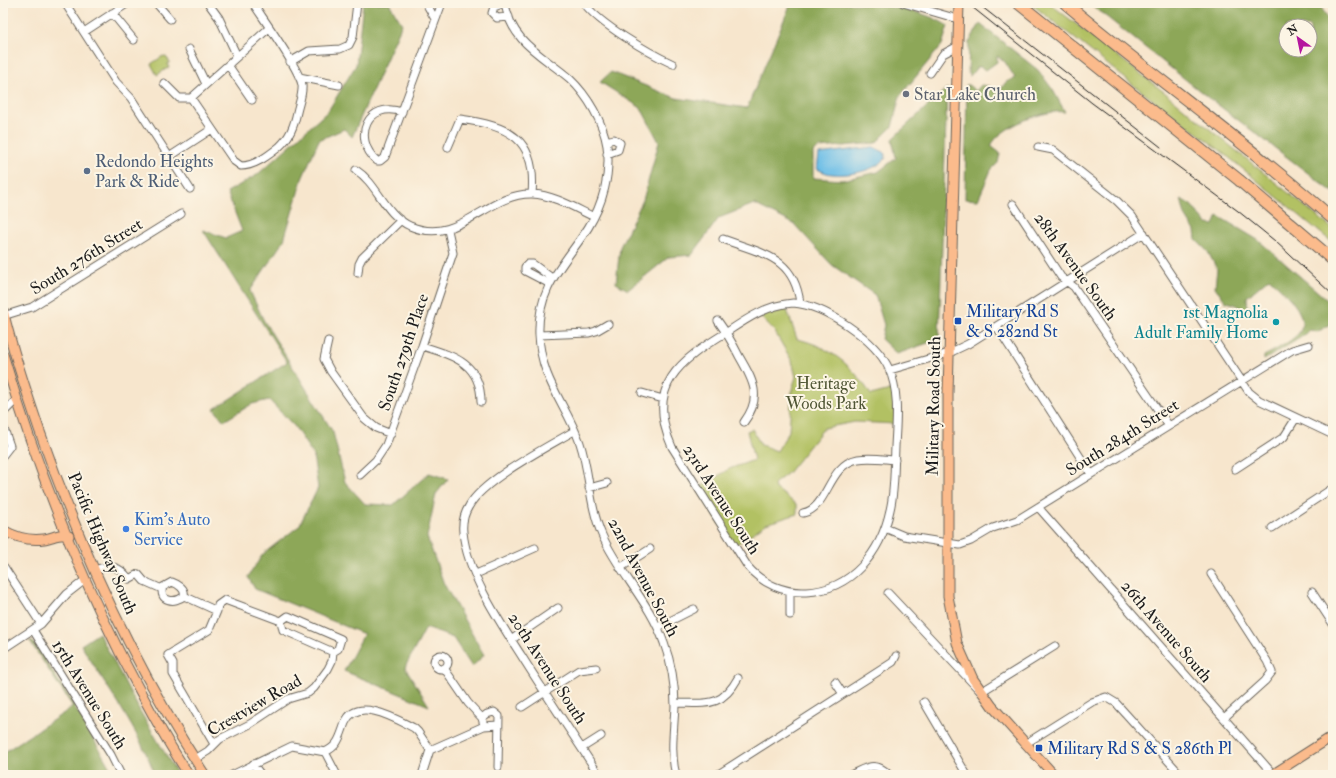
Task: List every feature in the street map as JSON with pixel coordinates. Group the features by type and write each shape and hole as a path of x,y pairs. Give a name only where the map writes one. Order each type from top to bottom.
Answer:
{"highway":[{"path":"1018,3 1239,180 1333,260"},
{"path":"1065,3 1121,50 1260,158 1333,219"}],"main road":[{"name":"Military Road South","path":"959,3 949,353 948,596 953,628 966,666 981,692 1025,744 1054,775"},
{"name":"Pacific Highway South","path":"3,314 50,459 95,570 134,651 205,775"},
{"name":"Pacific Highway South","path":"3,354 36,462 64,534 85,580 147,703 189,775"},
{"path":"3,530 20,538 33,540 64,534 72,539 115,630 134,651"},
{"path":"147,703 183,757 186,759 195,759"},
{"path":"1273,774 1333,736"}],"street":[{"path":"64,3 116,82 131,98 190,189"},
{"path":"84,32 127,3"},
{"path":"156,3 170,19"},
{"path":"208,3 219,18 237,56"},
{"path":"191,98 238,164 246,166 262,159 280,145 291,132 302,91 300,77 253,3"},
{"path":"290,62 309,51 340,49 349,45 353,36 357,3"},
{"path":"426,3 435,19"},
{"path":"402,112 396,110 385,111 375,115 366,124 363,133 364,142 377,161 380,161 385,157 402,112 435,19 442,3"},
{"path":"505,3 494,7 492,13 497,18 509,17"},
{"name":"22nd Avenue South","path":"505,3 509,17 519,36 529,48 570,80 584,95 598,118 606,141 606,184 594,217 551,281 542,302 539,335 547,378 580,443 595,516 602,535 620,568 658,627 670,663 675,703 673,751 676,775"},
{"path":"584,3 593,14 650,53 673,64"},
{"path":"903,3 958,19"},
{"path":"112,14 134,40"},
{"path":"164,83 179,98 191,98 269,28"},
{"path":"930,73 943,54 958,46"},
{"path":"189,50 206,84"},
{"path":"228,65 252,100"},
{"path":"300,77 339,85"},
{"path":"448,148 460,119 480,122 504,129 519,141 530,159 534,178 532,194"},
{"path":"170,157 212,129"},
{"path":"606,141 614,139 620,143 618,150 607,154"},
{"path":"1038,147 1053,150 1117,201 1132,216 1241,382 1259,400 1296,418 1332,432"},
{"path":"356,170 365,177 383,203 401,220 413,227 427,230 448,230 502,202 515,197 532,194 558,200 594,217"},
{"name":"28th Avenue South","path":"1013,204 1061,277 1074,287 1169,426"},
{"name":"South 276th Street","path":"3,314 32,307 181,214"},
{"path":"358,273 359,264 362,258 401,220"},
{"name":"South 279th Place","path":"360,475 378,457 391,434 453,253 448,230"},
{"path":"890,370 949,353 996,327 1144,233"},
{"path":"724,239 781,263 795,280 800,304"},
{"path":"642,393 664,399 666,388 678,367 698,350 767,309 785,304 800,304 818,309 852,329 874,349 890,370 896,405 895,460 893,492 885,528 873,553 864,564 841,583 829,589 814,592 790,592 790,615"},
{"path":"718,321 726,332 754,384 753,407 744,422"},
{"path":"539,335 588,333 596,331 608,324"},
{"path":"996,327 1091,474"},
{"path":"328,340 324,359 331,372 364,418 376,428 391,434"},
{"name":"South 284th Street","path":"885,528 904,536 960,545 965,543 987,531 1017,520 1292,350 1309,345"},
{"path":"422,346 449,354 467,365 480,384 481,402"},
{"name":"23rd Avenue South","path":"664,399 665,429 672,448 740,555 753,573 763,580 790,592"},
{"path":"3,413 16,400"},
{"path":"1235,469 1284,437 1296,418"},
{"path":"3,426 10,446 3,455"},
{"name":"20th Avenue South","path":"574,431 481,490 472,500 466,511 463,526 465,544 486,597 544,692 599,775"},
{"path":"803,513 810,511 818,503 834,476 847,463 864,458 895,460"},
{"path":"589,488 607,483"},
{"path":"1272,528 1333,488"},
{"name":"26th Avenue South","path":"1038,507 1273,774"},
{"path":"476,574 535,548"},
{"path":"620,568 650,549"},
{"path":"4,567 41,624"},
{"path":"95,570 102,567 118,567 123,570 129,579 138,574 144,581 162,589 165,598 171,601 179,600 184,596"},
{"path":"1211,574 1267,661 1272,672 1265,681 1224,718"},
{"path":"3,649 41,624 67,594 85,580"},
{"path":"162,589 167,584 175,583 182,589 184,596 217,612 210,630 168,655 173,664 173,674 214,744"},
{"path":"1312,592 1333,624"},
{"path":"888,594 981,692 1055,646"},
{"name":"Crestview Road","path":"217,612 218,605 225,600 281,621"},
{"path":"511,640 558,608"},
{"path":"658,627 694,610"},
{"name":"Crestview Road","path":"281,621 288,616 341,639 338,649 333,652"},
{"name":"Crestview Road","path":"281,621 280,625 283,630 333,652"},
{"name":"15th Avenue South","path":"33,630 111,755 121,775"},
{"name":"Crestview Road","path":"195,759 208,751 220,739 250,724 288,699 308,693 314,688 328,669 332,661 333,652"},
{"path":"717,775 893,662 896,656"},
{"path":"444,668 468,703 482,718 484,726"},
{"path":"522,707 579,670 596,668"},
{"path":"675,703 707,704 717,701 731,690 738,678"},
{"path":"835,682 843,694"},
{"path":"1025,744 1092,702 1106,697 1116,703 1181,775"},
{"path":"924,702 968,775"},
{"path":"232,775 292,746 325,752 338,744 348,718 354,713 365,711 383,713 414,728 430,750"},
{"path":"482,718 487,714 494,712 499,716 498,767"},
{"path":"422,775 430,750 484,726 498,725"},
{"path":"582,748 601,736"},
{"path":"325,752 337,775"},
{"path":"253,764 261,775"},
{"path":"851,775 866,767 878,766 889,775"}],"green space":[{"path":"363,3 389,3 402,24 352,137 344,129 319,140 302,179 284,240 250,291 264,321 333,432 345,482 365,504 393,505 429,473 448,479 436,494 427,537 444,584 484,655 472,667 453,638 426,628 405,667 429,706 344,671 364,634 255,589 248,577 263,554 299,526 318,488 313,455 295,427 269,400 252,404 224,421 214,409 287,362 203,230 226,238 242,231 227,192 257,175 328,111 356,65"},
{"path":"791,3 851,3 894,7 914,11 948,26 942,45 900,96 892,127 876,143 819,148 813,152 813,178 842,180 878,172 896,158 892,139 947,88 939,339 897,354 881,339 884,325 875,295 832,265 794,224 754,204 719,218 692,255 669,257 628,290 616,283 620,247 643,200 659,142 641,108 600,82 611,72 676,98 747,108"},
{"path":"1030,3 1049,3 1164,92 1333,229 1333,243 1221,151 1141,91"},
{"path":"1089,3 1318,3 1333,25 1333,192 1205,95"},
{"path":"980,24 1038,70 1053,90 1065,112 1046,113 1035,116 1013,126 1003,132 996,139 991,146 1000,153 998,163 991,170 978,200 965,199 967,84 976,91 981,85 989,86 997,94 1006,82 1015,78 1005,62 997,56 997,62 986,70 978,66 970,76 968,74 969,42"},
{"path":"163,56 170,62 167,64 169,67 157,75 151,64"},
{"path":"1181,199 1191,205 1207,224 1214,225 1218,216 1258,240 1333,305 1333,323 1317,332 1310,330 1300,338 1264,360 1264,356 1298,334 1302,327 1302,319 1299,311 1294,303 1269,278 1247,297 1248,314 1235,304 1226,302 1215,287 1217,269 1208,252 1196,240 1195,231 1185,215"},
{"name":"Heritage Woods Park","path":"785,304 797,339 820,347 840,359 857,375 871,395 894,389 896,424 855,422 824,428 788,473 775,483 774,487 797,505 797,514 766,524 734,546 697,489 729,469 754,460 747,431 752,429 761,445 777,451 789,431 792,389 796,377 792,361 775,332 757,313"},
{"path":"99,633 140,711 178,775 155,775 131,725 81,645"},
{"path":"29,640 34,643 76,708 75,709 114,775 8,775 3,765 3,753 73,707"}],"water":[{"path":"873,147 884,152 886,158 881,163 869,169 861,172 846,174 828,174 817,169 819,154"}],"tram line":[{"path":"967,3 1092,103 1238,211 1275,241 1333,295"},
{"path":"977,3 1161,147"}],"place":[{"name":"Star Lake Church","path":"906,94"},
{"name":"Redondo Heights Park & Ride","path":"87,171"},
{"name":"Military Rd S & S 282nd St","path":"958,321"},
{"name":"1st Magnolia Adult Family Home","path":"1276,322"},
{"name":"Kim's Auto Service","path":"126,529"},
{"name":"Military Rd S & S 286th Pl","path":"1039,748"}]}
